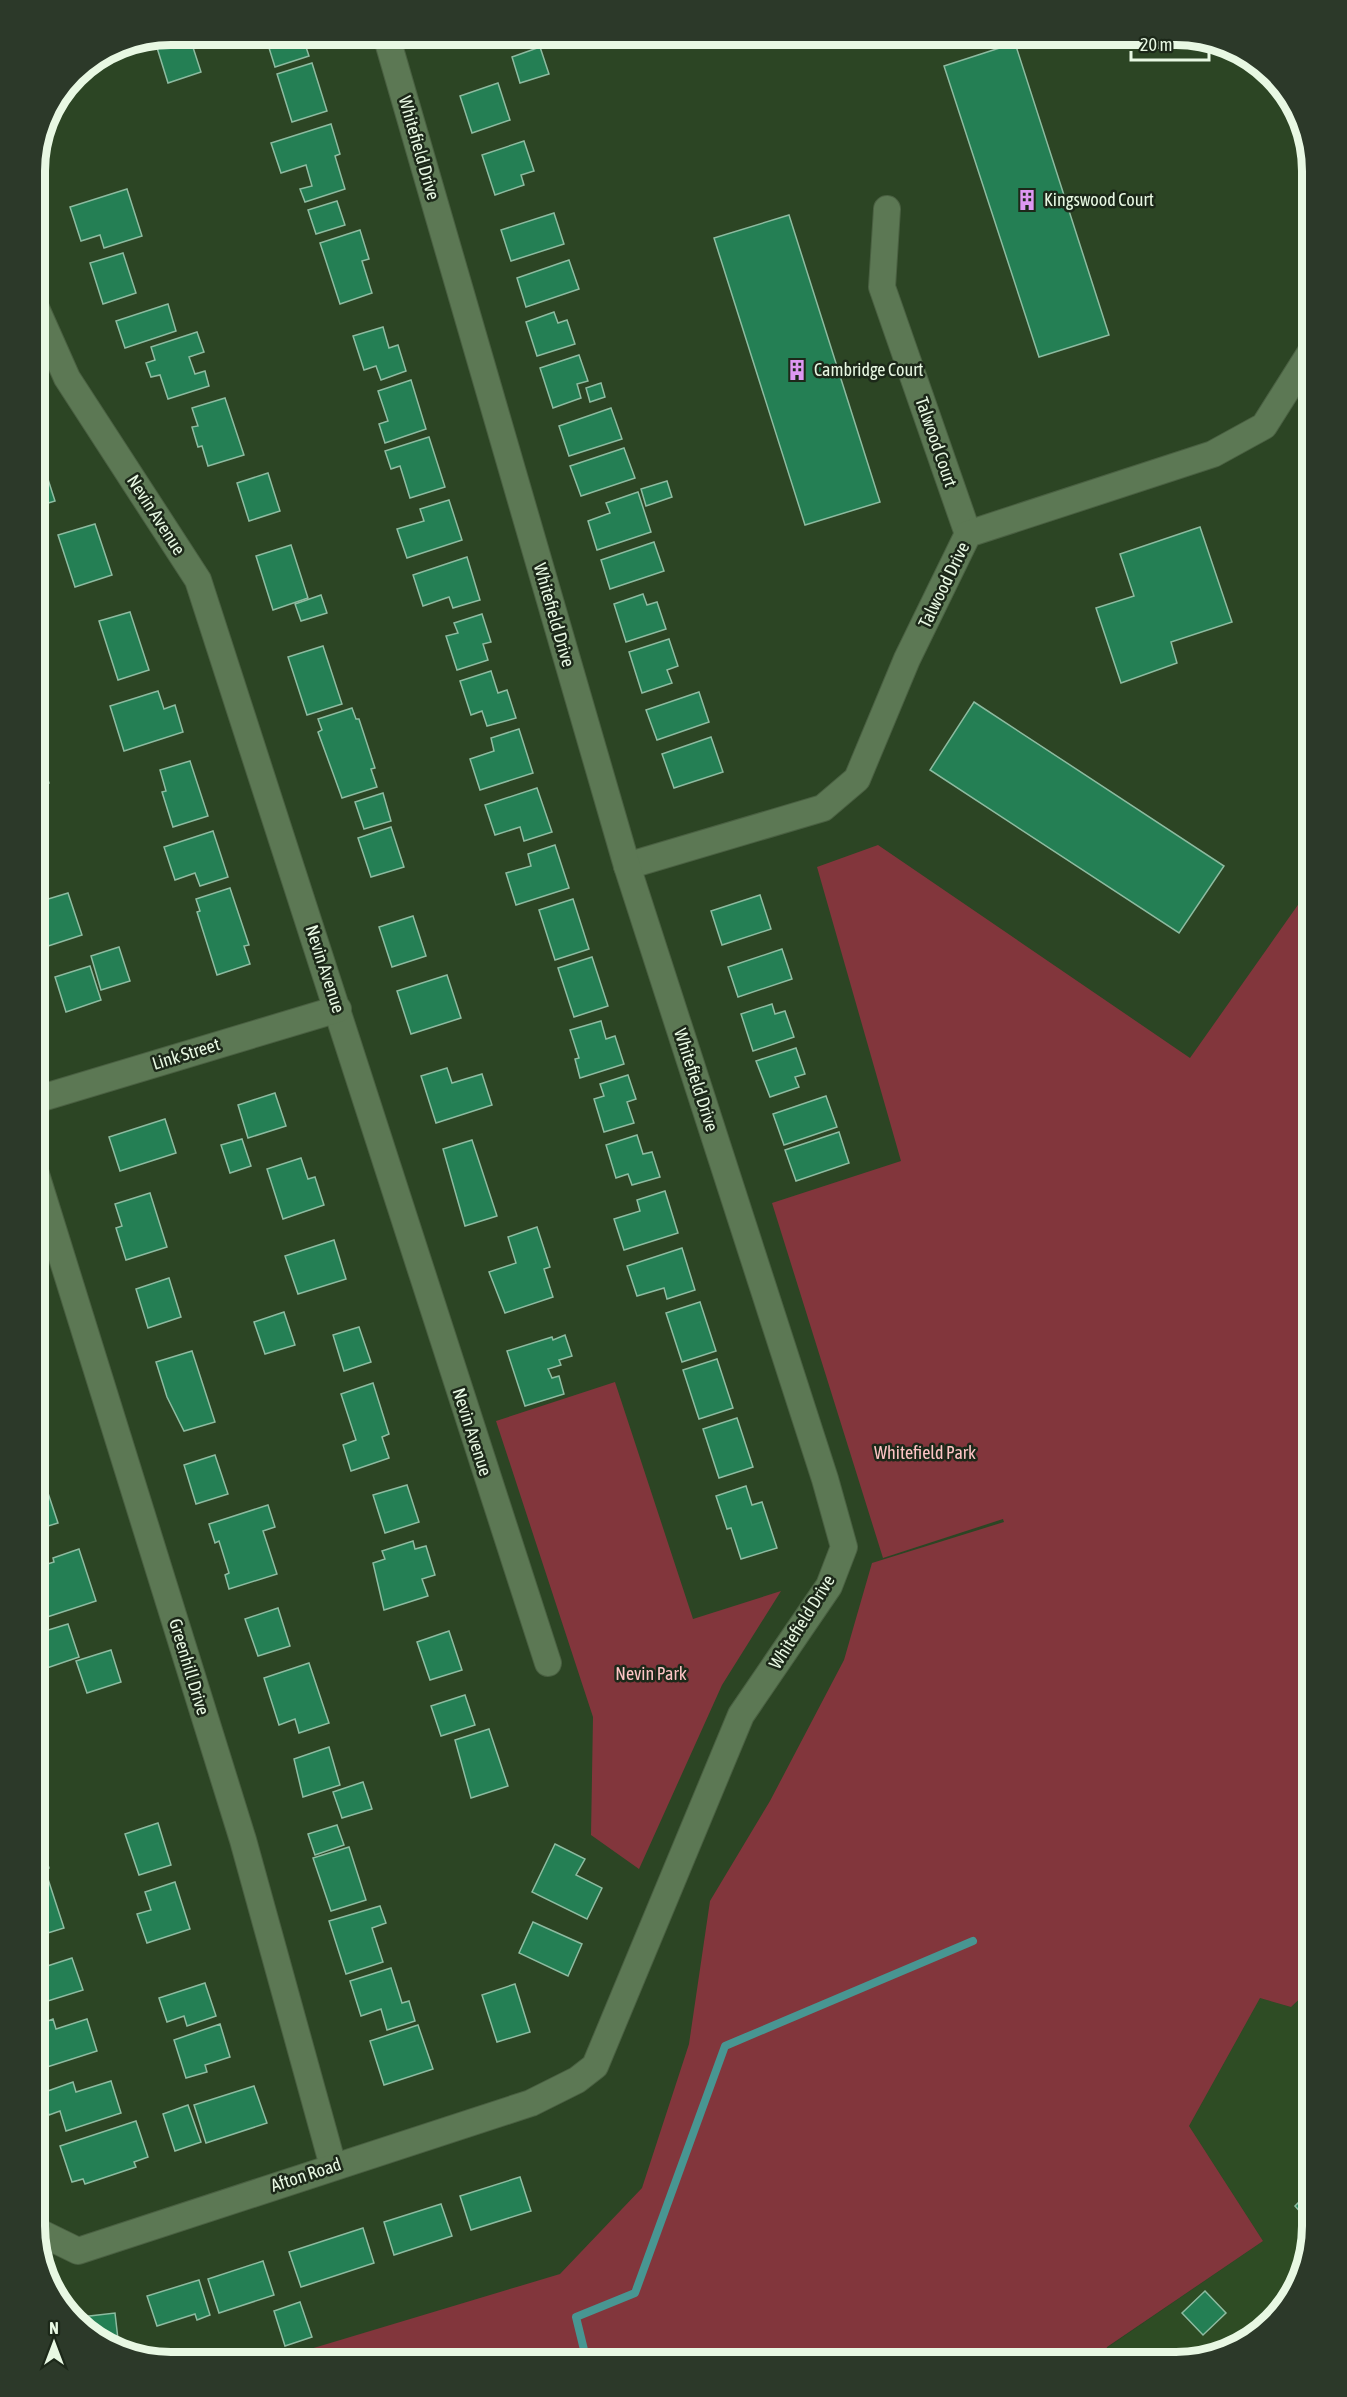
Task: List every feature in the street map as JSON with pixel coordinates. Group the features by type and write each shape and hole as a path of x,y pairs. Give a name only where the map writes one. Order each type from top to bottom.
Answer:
{"street":[{"name":"Whitefield Drive","path":"389,45 627,866 821,1468 844,1547 829,1586 741,1715 595,2066 577,2080"},
{"name":"Talwood Court","path":"887,209 882,287 969,534"},
{"name":"Nevin Avenue","path":"45,328 68,378 198,580 548,1663"},
{"name":"Talwood Drive","path":"627,866 823,808 857,779 907,659 969,534 1213,454 1264,426 1302,366"},
{"name":"Link Street","path":"45,1097 338,1009"},
{"name":"Greenhill Drive","path":"45,1203 243,1840 333,2166"},
{"name":"Afton Road","path":"45,2235 78,2251 531,2103 577,2080"}],"shaded area":[{"path":"1302,1997 1302,2226 1298,2259 1285,2289 1276,2303 1253,2326 1232,2339 1209,2348 1176,2352 1106,2352 1107,2348 1263,2241 1189,2126 1260,1998 1291,2007"}],"green space":[{"name":"Whitefield Park","path":"878,845 1190,1058 1302,899 1302,1997 1291,2007 1260,1998 1189,2126 1263,2241 1107,2347 1105,2352 300,2352 560,2274 642,2188 689,2044 710,1901 770,1801 844,1660 872,1563 1004,1522 1003,1519 883,1558 772,1203 901,1161 817,867"},
{"name":"Nevin Park","path":"615,1382 693,1619 781,1591 722,1685 639,1869 591,1835 593,1717 496,1421"}],"building":[{"path":"192,45 201,72 168,83 156,46"},
{"path":"268,45 305,45 309,56 275,67"},
{"name":"Kingswood Court","path":"1009,45 1016,45 1109,335 1039,357 944,66"},
{"path":"540,47 549,74 520,83 512,57"},
{"path":"312,63 327,111 292,122 277,74"},
{"path":"498,83 510,120 472,133 460,96"},
{"path":"331,124 340,154 335,156 345,189 305,202 300,189 312,186 306,165 281,173 271,143"},
{"path":"524,141 534,171 521,175 524,185 495,195 482,155"},
{"path":"127,189 142,236 104,248 100,235 81,241 70,207"},
{"path":"337,201 345,225 316,234 308,210"},
{"path":"554,213 564,244 511,261 501,230"},
{"name":"Cambridge Court","path":"789,215 880,502 805,525 714,238"},
{"path":"360,230 369,259 362,261 372,293 340,304 320,243"},
{"path":"123,253 136,293 103,304 90,263"},
{"path":"569,260 579,289 526,307 517,278"},
{"path":"168,304 176,331 125,348 116,321"},
{"path":"554,312 558,323 567,320 575,344 537,356 526,322"},
{"path":"383,327 389,348 398,345 406,371 381,380 376,366 364,370 353,336"},
{"path":"197,332 204,352 189,357 195,374 205,371 209,386 168,399 160,375 151,377 146,363 155,360 151,347"},
{"path":"579,355 588,381 577,384 581,398 553,408 540,368"},
{"path":"411,380 426,429 385,443 379,424 388,421 378,391"},
{"path":"601,383 605,397 590,402 586,388"},
{"path":"225,398 244,455 208,466 202,446 198,447 192,427 198,426 192,408"},
{"path":"611,408 622,439 569,456 559,426"},
{"path":"429,437 445,487 410,498 400,466 391,469 385,451"},
{"path":"624,448 635,478 581,496 570,466"},
{"path":"45,470 55,501 45,504"},
{"path":"268,473 280,511 249,521 237,483"},
{"path":"667,481 672,497 646,506 641,489"},
{"path":"638,492 651,532 597,550 588,521 610,513 606,503"},
{"path":"449,500 462,540 407,558 397,529 424,521 420,509"},
{"path":"95,524 112,575 75,587 58,535"},
{"path":"1200,527 1232,622 1171,642 1177,663 1121,683 1096,608 1134,596 1120,554"},
{"path":"654,542 664,571 610,589 601,560"},
{"path":"291,545 308,598 273,610 256,556"},
{"path":"467,557 480,600 453,608 449,597 423,606 413,575"},
{"path":"643,594 647,605 657,602 666,629 626,642 614,604"},
{"path":"321,595 327,613 301,621 295,604"},
{"path":"130,612 149,670 118,680 99,621"},
{"path":"482,614 491,642 483,644 488,660 457,670 446,636 458,633 454,623"},
{"path":"669,639 678,666 667,670 672,683 642,693 629,652"},
{"path":"323,646 342,704 307,715 288,657"},
{"path":"491,671 498,693 507,690 516,718 487,726 482,711 471,715 460,681"},
{"path":"158,691 164,709 175,705 183,732 124,751 110,706"},
{"path":"699,692 709,722 657,740 646,710"},
{"path":"974,702 1224,866 1179,933 930,770"},
{"path":"352,708 356,719 359,719 375,768 371,769 377,787 342,798 318,732 322,730 318,719"},
{"path":"519,729 533,773 480,790 470,759 494,751 491,738"},
{"path":"711,737 723,772 674,788 662,754"},
{"path":"190,761 208,816 173,827 162,792 166,791 160,770"},
{"path":"45,770 49,783 45,784"},
{"path":"537,788 552,832 524,841 520,827 495,835 485,805"},
{"path":"383,793 391,821 364,829 355,802"},
{"path":"391,827 404,867 371,877 358,838"},
{"path":"213,831 228,877 200,886 195,873 175,880 164,847"},
{"path":"555,845 569,888 516,905 506,873 531,866 528,854"},
{"path":"230,888 249,945 244,946 250,964 217,975 197,912 200,911 196,899"},
{"path":"68,893 82,935 45,947 45,900"},
{"path":"760,895 771,929 722,945 711,911"},
{"path":"573,899 589,949 555,960 539,910"},
{"path":"413,916 426,956 392,967 379,927"},
{"path":"119,947 130,981 101,990 91,956"},
{"path":"782,949 792,979 738,997 728,967"},
{"path":"592,957 608,1006 574,1017 558,968"},
{"path":"90,966 101,1000 66,1012 55,977"},
{"path":"447,975 461,1018 411,1034 397,991"},
{"path":"772,1004 775,1014 785,1011 794,1037 753,1051 741,1014"},
{"path":"601,1021 606,1039 615,1036 624,1064 580,1078 575,1059 579,1058 570,1030"},
{"path":"796,1048 805,1074 795,1077 799,1087 770,1097 756,1061"},
{"path":"447,1068 452,1083 482,1074 492,1105 436,1123 421,1076"},
{"path":"628,1075 636,1099 627,1102 634,1123 604,1132 594,1099 604,1096 600,1084"},
{"path":"275,1093 286,1126 248,1138 238,1105"},
{"path":"826,1096 837,1127 784,1145 773,1114"},
{"path":"165,1119 176,1153 120,1171 109,1137"},
{"path":"839,1132 849,1163 796,1181 785,1150"},
{"path":"637,1135 643,1154 652,1152 660,1177 632,1185 628,1174 616,1178 606,1145"},
{"path":"242,1139 251,1166 230,1173 221,1145"},
{"path":"472,1140 497,1216 465,1226 443,1149"},
{"path":"301,1158 308,1179 315,1177 324,1205 283,1219 267,1169"},
{"path":"665,1191 678,1233 624,1250 614,1219 640,1211 637,1200"},
{"path":"150,1193 167,1247 126,1260 116,1228 122,1226 115,1204"},
{"path":"537,1227 550,1267 544,1269 553,1297 505,1313 489,1272 516,1263 508,1237"},
{"path":"334,1240 346,1279 298,1294 285,1256"},
{"path":"682,1248 695,1290 667,1299 664,1288 637,1296 627,1266"},
{"path":"169,1278 181,1317 148,1328 136,1289"},
{"path":"700,1302 716,1351 682,1362 666,1313"},
{"path":"284,1312 295,1345 265,1354 254,1322"},
{"path":"359,1327 371,1362 344,1371 333,1335"},
{"path":"565,1335 572,1356 559,1360 561,1365 548,1369 552,1378 559,1376 564,1394 525,1406 507,1351"},
{"path":"192,1351 215,1422 184,1431 167,1397 156,1362"},
{"path":"717,1359 733,1408 699,1419 683,1370"},
{"path":"373,1383 389,1434 382,1437 389,1458 351,1471 343,1445 356,1440 341,1394"},
{"path":"737,1418 753,1467 719,1478 703,1429"},
{"path":"215,1455 228,1494 196,1504 184,1465"},
{"path":"45,1484 58,1523 45,1527"},
{"path":"407,1485 419,1522 385,1533 373,1495"},
{"path":"746,1486 752,1505 762,1502 777,1548 741,1559 731,1528 727,1529 716,1496"},
{"path":"268,1505 275,1527 263,1531 277,1574 229,1589 225,1575 229,1573 219,1541 215,1543 209,1524"},
{"path":"413,1541 415,1549 426,1546 435,1575 422,1579 428,1596 384,1610 373,1563 385,1559 382,1551"},
{"path":"79,1549 96,1601 45,1618 45,1565 54,1562 53,1558"},
{"path":"278,1608 290,1646 258,1656 245,1619"},
{"path":"68,1624 79,1657 45,1669 45,1631"},
{"path":"449,1631 462,1670 430,1680 417,1642"},
{"path":"111,1650 121,1682 87,1693 76,1661"},
{"path":"309,1663 329,1723 299,1733 295,1719 279,1725 264,1678"},
{"path":"465,1695 475,1725 441,1736 431,1706"},
{"path":"489,1729 508,1786 471,1798 455,1740"},
{"path":"329,1747 340,1785 303,1797 294,1759"},
{"path":"363,1782 372,1809 342,1818 333,1792"},
{"path":"158,1823 171,1865 139,1875 125,1834"},
{"path":"337,1825 344,1845 315,1855 308,1834"},
{"path":"555,1844 585,1859 576,1875 602,1888 587,1919 532,1892"},
{"path":"349,1847 366,1900 331,1911 313,1858"},
{"path":"45,1855 49,1868 45,1869"},
{"path":"47,1876 64,1928 45,1934 45,1877"},
{"path":"175,1882 190,1929 147,1943 137,1914 151,1910 145,1892"},
{"path":"380,1906 386,1923 372,1928 383,1962 346,1974 329,1921"},
{"path":"533,1922 582,1944 568,1976 519,1953"},
{"path":"72,1958 83,1990 45,2002 45,1967"},
{"path":"391,1968 402,2003 409,2001 415,2021 387,2030 381,2009 361,2016 350,1981"},
{"path":"205,1983 216,2016 187,2026 184,2016 167,2022 159,1998"},
{"path":"515,1984 530,2032 497,2042 482,1995"},
{"path":"53,2019 56,2029 87,2019 97,2051 47,2067 45,2022"},
{"path":"220,2024 230,2057 205,2065 207,2072 186,2078 174,2040"},
{"path":"418,2025 433,2069 384,2085 370,2041"},
{"path":"111,2081 121,2113 66,2131 60,2111 49,2115 45,2092 73,2082 76,2092"},
{"path":"254,2086 267,2123 206,2143 194,2105"},
{"path":"188,2105 201,2142 175,2151 163,2114"},
{"path":"136,2121 148,2157 134,2162 136,2167 85,2184 83,2179 72,2182 60,2146"},
{"path":"520,2177 531,2211 471,2230 460,2196"},
{"path":"1302,2199 1302,2214 1295,2206"},
{"path":"441,2204 452,2236 394,2255 384,2222"},
{"path":"363,2228 374,2263 301,2287 289,2252"},
{"path":"263,2261 274,2295 219,2313 208,2279"},
{"path":"199,2280 210,2315 197,2320 195,2314 157,2326 147,2296"},
{"path":"1205,2291 1226,2313 1203,2335 1182,2313"},
{"path":"300,2302 312,2337 285,2346 274,2311"},
{"path":"115,2313 118,2340 101,2331 84,2317"}],"waterway":[{"path":"585,2352 576,2317 635,2293 725,2046 973,1941"}],"place":[{"name":"Kingswood Court","path":"1027,200"},
{"name":"Cambridge Court","path":"797,370"}]}
